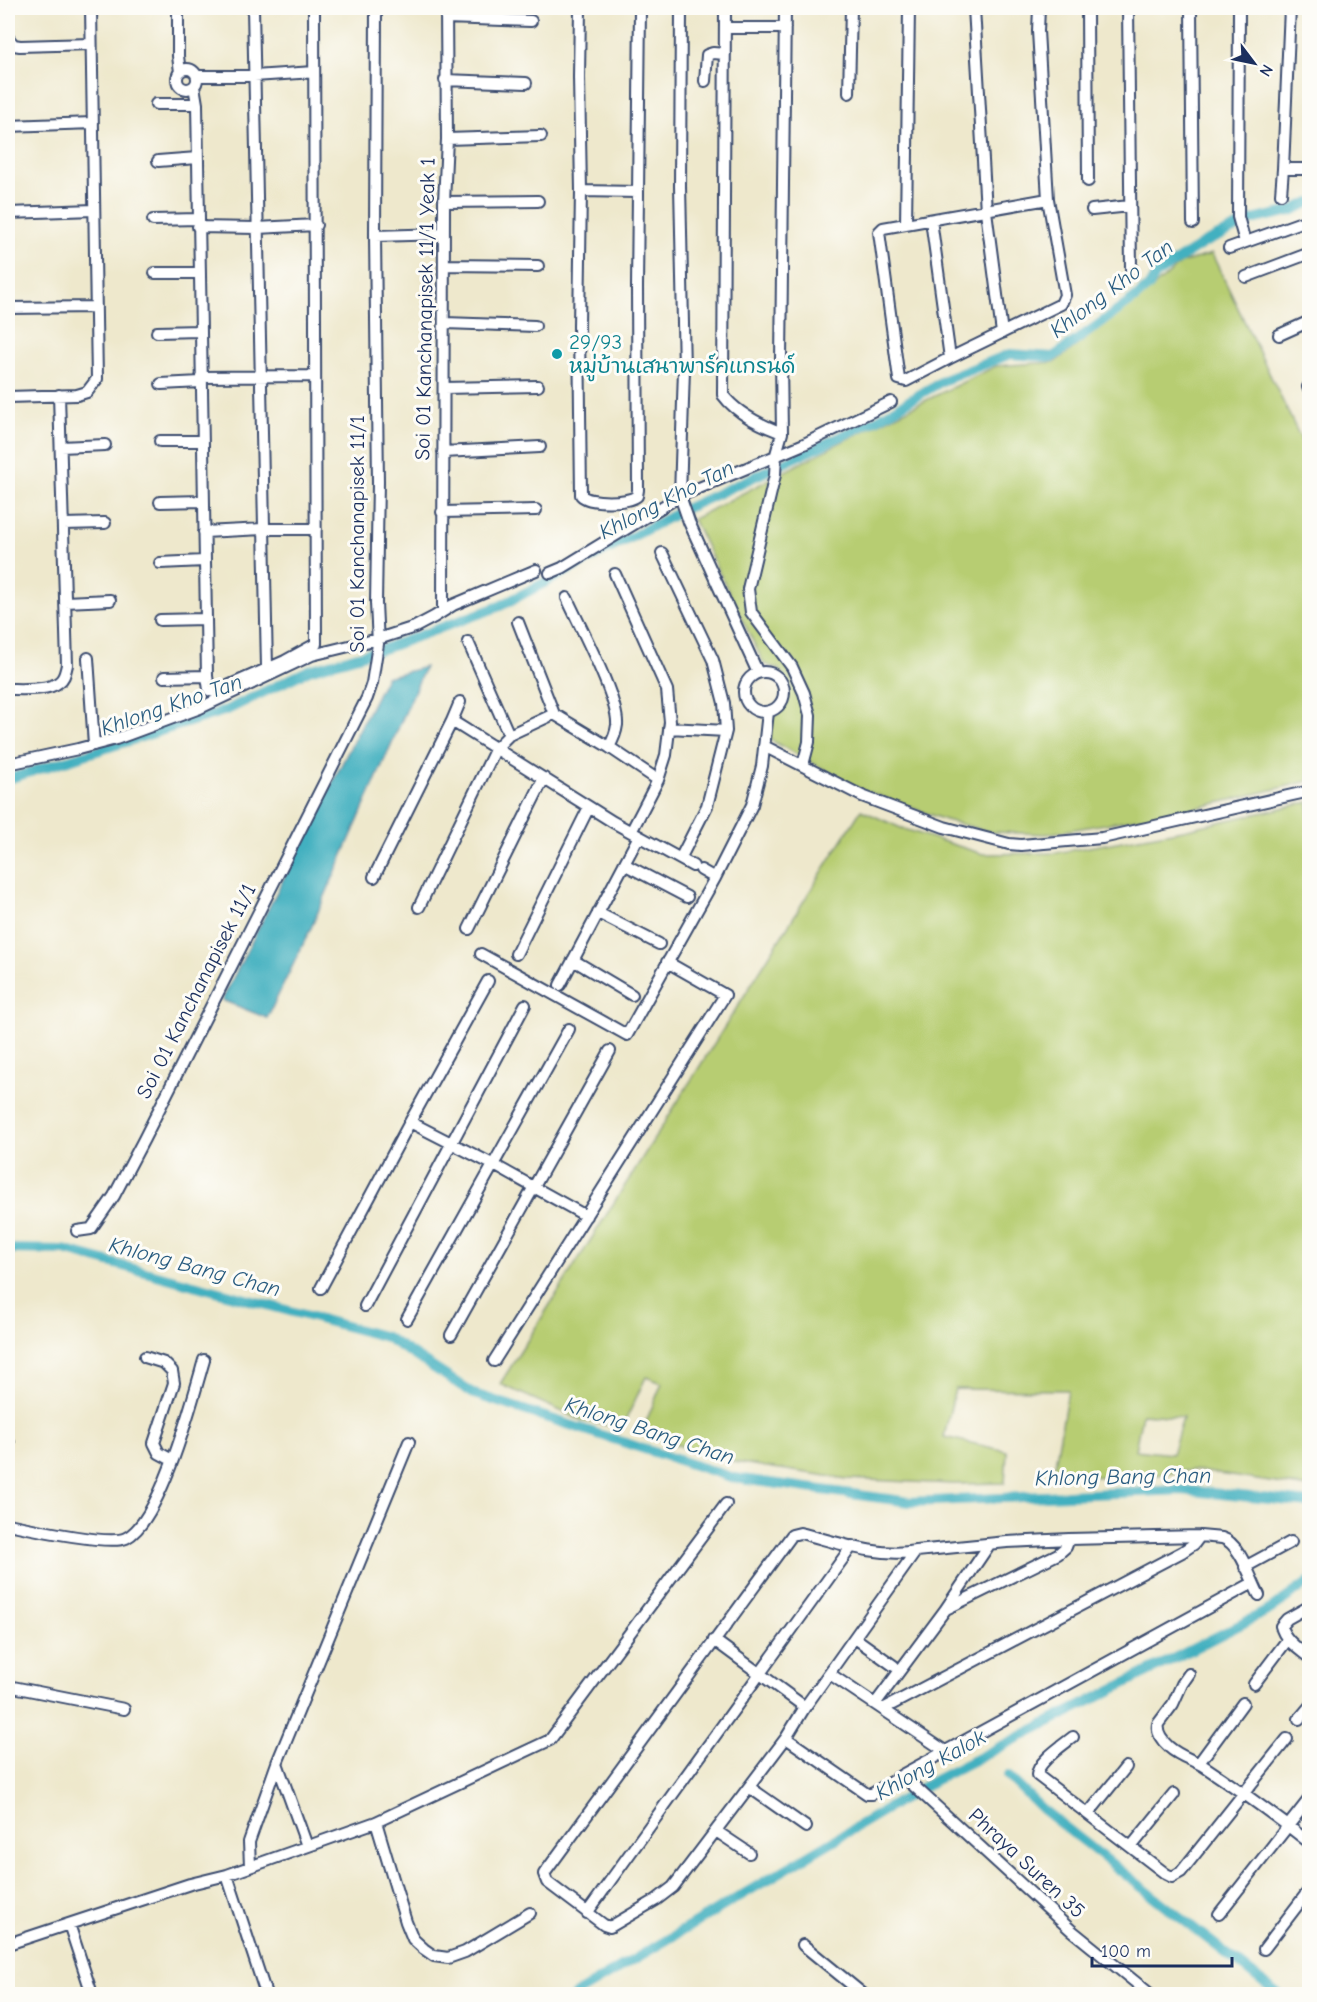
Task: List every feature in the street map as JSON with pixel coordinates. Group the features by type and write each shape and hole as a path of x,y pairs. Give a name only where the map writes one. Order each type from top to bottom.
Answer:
{"street":[{"path":"8,397 77,395 87,392 97,379 91,8"},
{"path":"178,8 180,72 177,80 182,87 190,88 195,81 314,72"},
{"path":"253,8 267,668"},
{"path":"180,72 192,70 197,104 207,676 210,690 214,692 285,661 316,644 314,8"},
{"name":"Soi 01 Kanchanapisek 11/1","path":"77,1231 90,1229 99,1219 144,1139 354,726 367,698 377,658 376,8"},
{"path":"580,8 581,495 588,500 613,501 634,499 638,496 640,8"},
{"path":"681,8 680,186 684,369 681,499 689,522 758,673"},
{"path":"725,8 723,395 735,408 762,425 782,433"},
{"path":"785,8 782,433 776,458 775,476 748,589 751,612 792,667 804,693 810,724 809,742 802,765"},
{"path":"849,93 851,8"},
{"path":"906,224 909,8"},
{"path":"974,8 986,210 1002,333"},
{"path":"1039,8 1038,31 1048,199 1065,295 1064,301 906,381 899,379 879,232 884,228 1048,199"},
{"path":"1087,8 1088,181"},
{"path":"1128,8 1131,269"},
{"path":"1191,8 1193,223"},
{"path":"1239,8 1238,217 1245,242"},
{"path":"1281,194 1290,8"},
{"path":"446,13 531,21"},
{"name":"Soi 01 Kanchanapisek 11/1 Yeak 1","path":"443,610 446,13"},
{"path":"725,28 785,28"},
{"path":"8,38 14,45 20,46 91,44"},
{"path":"705,81 707,55 725,54"},
{"path":"445,80 526,83"},
{"path":"156,104 197,104"},
{"path":"8,126 93,123"},
{"path":"447,140 541,136"},
{"path":"158,161 197,158"},
{"path":"1283,169 1310,169"},
{"path":"581,190 638,192"},
{"path":"444,202 538,201"},
{"path":"1092,210 1130,206"},
{"path":"8,213 94,210"},
{"path":"1229,249 1310,219"},
{"path":"153,220 258,228 316,225"},
{"path":"931,220 950,358"},
{"path":"375,236 444,234"},
{"path":"1246,277 1310,253"},
{"path":"445,265 538,266"},
{"path":"155,273 199,273"},
{"path":"8,308 96,306"},
{"path":"1279,335 1310,321"},
{"path":"445,324 535,326"},
{"path":"157,332 200,331"},
{"path":"161,384 261,376 315,376"},
{"path":"444,388 538,386"},
{"path":"8,689 47,687 58,684 64,677 67,665 59,395"},
{"path":"550,573 681,499 776,458 891,402"},
{"path":"160,441 202,441"},
{"path":"61,447 105,445"},
{"path":"443,452 540,447"},
{"path":"160,502 203,501"},
{"path":"442,513 536,510"},
{"path":"63,524 105,523"},
{"path":"204,532 316,529"},
{"path":"662,553 713,660 724,703 726,731 707,806 680,859"},
{"path":"160,563 204,561"},
{"path":"8,764 116,739 200,708 312,655 378,641 415,627 453,604 536,570"},
{"path":"561,985 624,864 658,780 666,754 669,728 667,690 615,574"},
{"path":"567,598 614,703 617,724 609,747"},
{"path":"65,602 110,600"},
{"path":"160,620 206,619"},
{"path":"518,621 554,714 658,780"},
{"path":"468,642 510,735"},
{"path":"88,658 94,745"},
{"path":"769,672 779,678 784,687 784,699 777,708 768,712 759,712 751,708 746,701 744,693 746,684 758,673 769,672"},
{"path":"164,677 207,676"},
{"path":"374,877 460,702"},
{"path":"481,954 627,1035 715,878 752,805 762,766 768,712"},
{"path":"419,907 496,748 510,735 554,714"},
{"path":"452,721 635,834 715,878"},
{"path":"669,728 726,731"},
{"path":"764,746 862,796 944,827 1014,845 1107,837 1310,791"},
{"path":"469,929 544,778"},
{"path":"516,954 590,807"},
{"path":"624,864 687,897"},
{"path":"598,913 659,944"},
{"path":"573,960 632,994"},
{"path":"494,1361 725,995 667,962"},
{"path":"321,1288 488,981"},
{"path":"365,1306 525,1005"},
{"path":"407,1319 569,1029"},
{"path":"451,1335 610,1051"},
{"path":"410,1122 586,1216"},
{"path":"145,1357 164,1363 172,1371 174,1383 154,1443 159,1453 172,1460"},
{"path":"8,1524 90,1538 125,1539 141,1524 155,1504 172,1460 204,1360"},
{"path":"8,1440 8,1449"},
{"path":"250,1866 249,1842 277,1762 409,1442"},
{"path":"8,1943 190,1884 227,1875 376,1822 550,1740 726,1504"},
{"path":"916,1551 805,1707 786,1738 673,1887 656,1900 610,1927 547,1882 544,1874 792,1535 800,1533 893,1554 916,1551 1069,1539 1200,1536 1228,1540 1237,1549 1259,1595"},
{"path":"879,1707 1182,1552 1194,1544 1200,1536"},
{"path":"945,1610 1058,1554 1066,1547 1069,1539"},
{"path":"1245,1567 1291,1542"},
{"path":"879,1707 989,1545"},
{"path":"587,1912 852,1546"},
{"path":"786,1738 867,1794 872,1794 905,1777 945,1751 1253,1583"},
{"path":"1310,1606 1283,1622 1281,1630 1310,1658"},
{"path":"855,1638 894,1666"},
{"path":"1254,1684 1288,1639"},
{"path":"714,1640 805,1707"},
{"path":"830,1674 945,1751"},
{"path":"1189,1674 1173,1704 1158,1724 1159,1735 1170,1748 1244,1793 1310,1843"},
{"path":"8,1686 124,1709"},
{"path":"1198,1763 1243,1702"},
{"path":"1299,1719 1310,1706"},
{"path":"1072,1737 1042,1763 1037,1772 1040,1777 1166,1874 1176,1876 1287,1739"},
{"path":"277,1762 307,1846"},
{"path":"1088,1814 1126,1767"},
{"name":"Phraya Suren 35","path":"905,1777 1076,1935 1150,1995"},
{"path":"749,1787 806,1827"},
{"path":"1131,1847 1174,1794"},
{"path":"1219,1914 1310,1798"},
{"path":"376,1822 413,1939 434,1956 448,1958 461,1953 530,1913"},
{"path":"716,1832 749,1853"},
{"path":"227,1875 266,1995"},
{"path":"1264,1949 1310,1889"},
{"path":"69,1924 92,1995"},
{"path":"803,1945 862,1995"}],"green space":[{"path":"1212,254 1309,456 1309,781 1197,808 1047,834 991,832 945,820 858,788 767,738 770,720 785,707 789,689 786,678 778,669 764,664 693,519 847,439 996,366 1055,362 1148,292 1181,263"},
{"path":"1309,802 1309,1488 1193,1470 1141,1477 1053,1476 1068,1390 955,1389 944,1437 1007,1451 1005,1483 953,1484 847,1479 734,1462 641,1434 662,1383 646,1377 622,1428 583,1421 500,1384 861,810 901,828 983,854 1056,853 1183,830","holes":["1142,1414 1183,1417 1172,1454 1135,1450"]}],"water":[{"path":"425,667 311,928 267,1018 222,1000 386,677"}],"waterway":[{"name":"Khlong Kho Tan","path":"8,779 227,710 309,670 386,648 500,606 689,507 878,419 944,380 1010,354 1053,357 1134,299 1149,286 1156,274 1204,243 1252,220 1291,211 1310,202"},
{"name":"Khlong Bang Chan","path":"8,1249 64,1250 386,1337 474,1394 734,1478 910,1502 1182,1490 1310,1503"},
{"name":"Khlong Kalok","path":"576,1994 935,1780 1271,1609 1310,1581"},
{"path":"1008,1776 1042,1809 1278,1994"}],"place":[{"name":"29/93 หมู่บ้านเสนาพาร์คแกรนด์","path":"557,354"}]}
